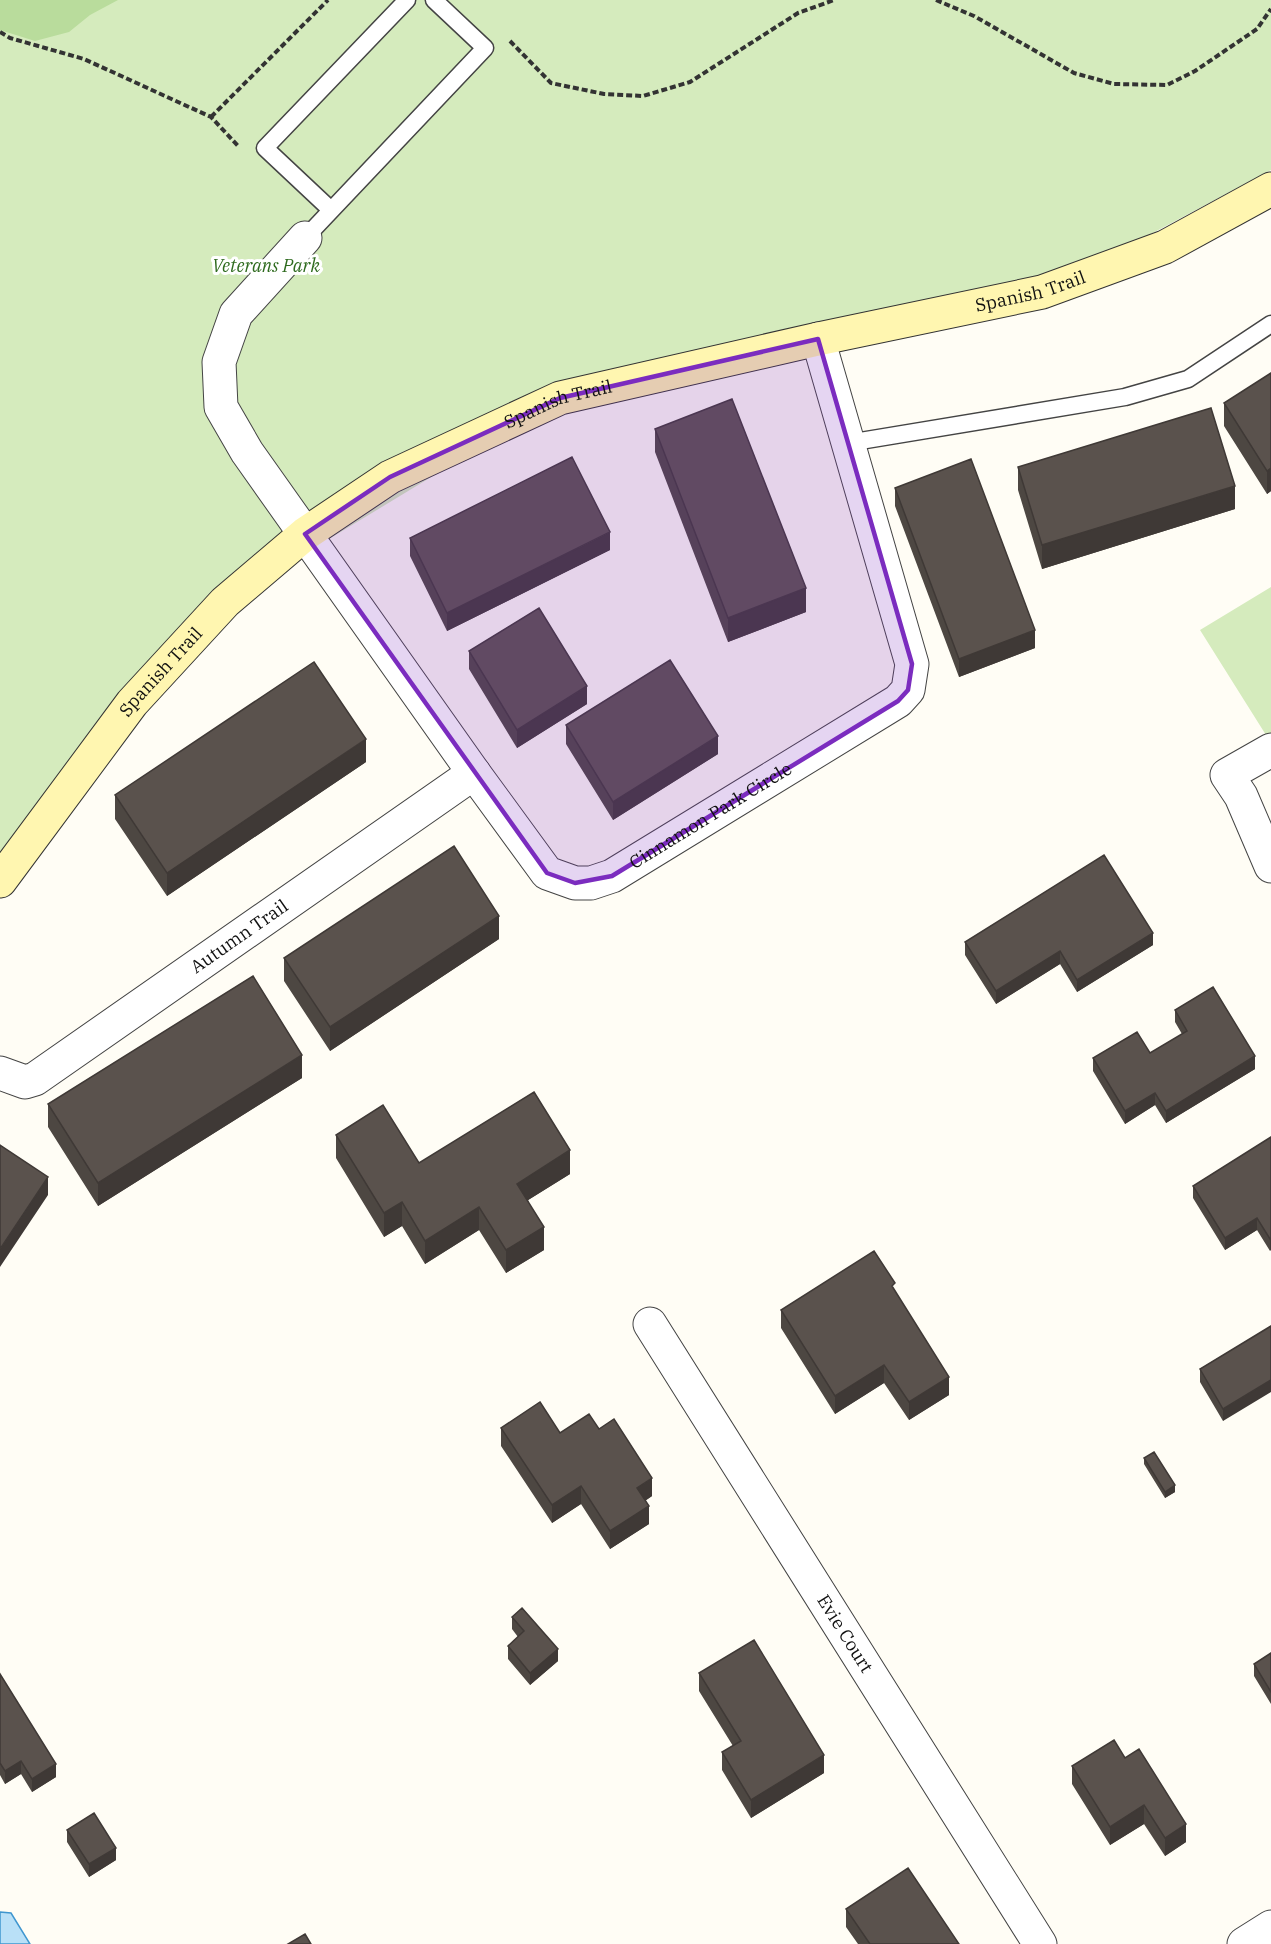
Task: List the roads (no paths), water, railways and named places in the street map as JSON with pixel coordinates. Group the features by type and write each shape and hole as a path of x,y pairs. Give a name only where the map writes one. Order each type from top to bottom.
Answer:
{"street":[{"name":"Spanish Trail","path":"0,881 132,703 225,602 305,534 390,477 560,399 818,339 1042,292 1165,247 1271,189"},
{"name":"Cinnamon Park Circle","path":"305,238 236,314 219,362 221,407 248,452 305,534 547,873 574,883 591,883 612,876 897,701 908,690 912,664 818,339"},
{"path":"1271,750 1227,775 1241,796 1271,866"},
{"name":"Autumn Trail","path":"0,1073 25,1082 35,1079 474,773"},
{"name":"Evie Court","path":"650,1324 1040,1944"},
{"path":"1244,1944 1271,1928"}],"lane":[{"path":"331,210 265,148 407,0"},
{"path":"305,238 485,48 434,0"},
{"path":"848,442 1125,397 1188,379 1271,324"}],"water":[{"path":"0,1912 11,1913 30,1944 0,1944"}],"park label":[{"name":"Veterans Park","path":"266,266"}]}
